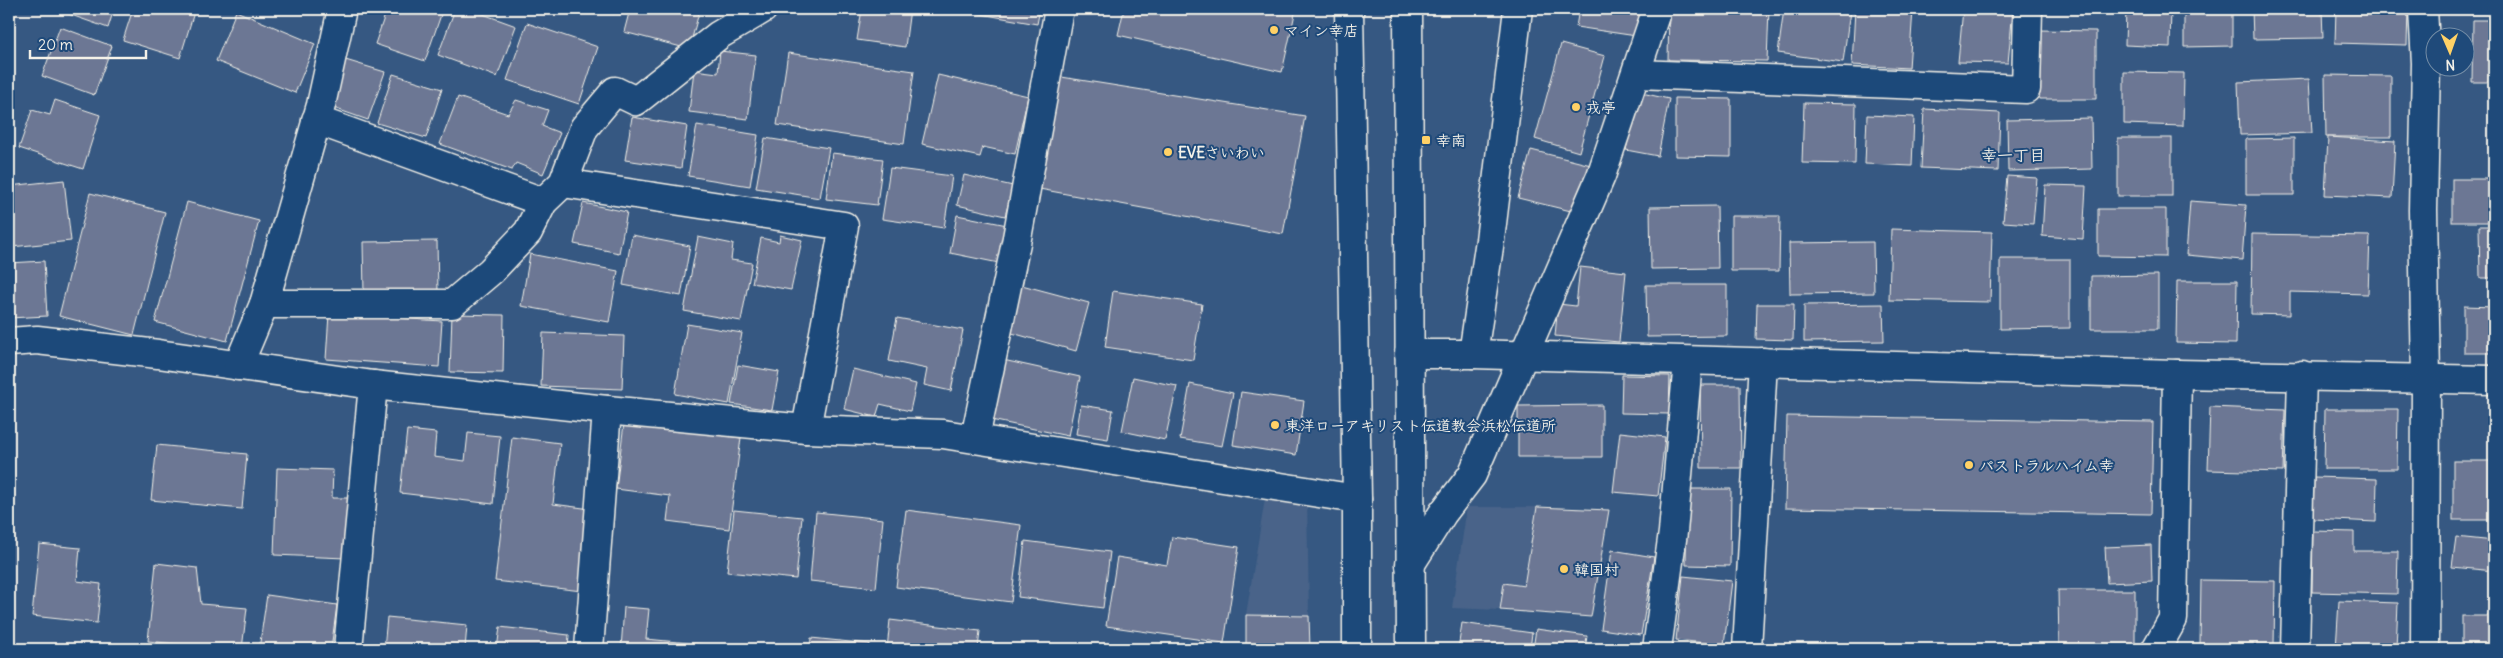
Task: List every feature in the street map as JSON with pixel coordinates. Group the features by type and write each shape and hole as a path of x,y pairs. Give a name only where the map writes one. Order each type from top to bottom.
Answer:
{"street":[{"path":"238,366 264,304 316,120 342,9"},
{"path":"264,304 452,304 491,271 528,232 543,202 563,183 584,128 615,91 636,102 719,35 763,9"},
{"path":"975,438 1017,238 1059,9"},
{"path":"1349,9 1357,499 1357,649"},
{"path":"1408,9 1411,649"},
{"path":"1473,354 1518,9"},
{"path":"1410,564 1443,513 1472,475 1601,176 1637,74 1657,9"},
{"path":"1637,74 2026,89 2028,9"},
{"path":"2423,9 2426,64 2423,210 2426,378 2425,649"},
{"path":"316,120 543,202"},
{"path":"563,183 844,226 806,429"},
{"path":"9,342 37,340 373,385 608,410 806,429 942,434 1357,499"},
{"path":"1409,354 1473,354 2176,374 2302,374 2494,380"},
{"path":"1656,649 1673,532 1688,361"},
{"path":"1747,649 1763,362"},
{"path":"2156,649 2173,619 2176,374"},
{"path":"2295,649 2302,374"},
{"path":"348,649 373,385"},
{"path":"589,649 608,410"}],"shaded area":[{"path":"1307,498 1309,616 1246,615 1265,499"},
{"path":"1467,507 1537,507 1524,586 1504,583 1500,610 1452,608"}],"building":[{"path":"54,9 114,9 108,28"},
{"path":"133,9 195,9 180,58 123,40"},
{"path":"387,9 443,9 425,61 375,44"},
{"path":"455,9 469,9 516,26 497,77 438,55"},
{"path":"595,9 615,9 614,14"},
{"path":"630,9 700,9 689,49 624,32"},
{"path":"862,9 910,9 905,47 857,40"},
{"path":"964,9 1040,9 1037,24 964,11"},
{"path":"1124,9 1296,9 1282,72 1118,35"},
{"path":"1579,9 1648,9 1643,37 1576,27"},
{"path":"1669,9 1769,9 1767,61 1668,60"},
{"path":"1784,9 1850,11 1843,62 1778,53"},
{"path":"1855,9 1913,9 1909,68 1852,65"},
{"path":"1963,9 2013,9 2008,63 1958,62"},
{"path":"2126,9 2171,9 2170,47 2125,45"},
{"path":"2184,9 2232,9 2232,46 2184,47"},
{"path":"2252,9 2322,9 2323,38 2253,39"},
{"path":"2336,9 2408,9 2407,45 2335,43"},
{"path":"236,11 315,44 295,93 216,61"},
{"path":"2473,20 2494,20 2494,82 2472,82 2472,78 2476,78 2476,28 2473,28"},
{"path":"527,23 598,47 579,104 507,80"},
{"path":"60,27 112,46 94,95 42,76"},
{"path":"2039,30 2096,31 2096,99 2039,99"},
{"path":"1561,44 1605,56 1579,152 1535,139"},
{"path":"720,51 756,55 748,119 689,112 694,70 718,73"},
{"path":"788,53 914,71 904,144 777,125"},
{"path":"339,58 385,72 368,120 325,105"},
{"path":"2124,72 2184,73 2183,126 2124,124"},
{"path":"393,74 442,89 426,138 377,123"},
{"path":"938,75 1028,96 1015,154 983,147 980,157 922,144"},
{"name":"EVEさいわい","path":"1049,75 1305,116 1283,234 1034,188"},
{"path":"2325,75 2391,76 2391,137 2326,137"},
{"path":"2309,79 2312,133 2240,135 2238,82"},
{"path":"1637,92 1669,99 1658,156 1626,150"},
{"path":"458,97 508,114 516,100 548,110 542,126 560,133 543,174 516,163 512,170 440,144"},
{"path":"1675,98 1731,99 1731,157 1675,156"},
{"path":"55,100 100,115 83,169 19,148 32,110 50,115"},
{"path":"1804,103 1856,104 1855,164 1802,163"},
{"path":"1924,109 2000,113 1998,171 1921,168"},
{"path":"1867,115 1914,117 1912,166 1865,164"},
{"path":"632,117 687,126 681,168 625,160"},
{"path":"2091,118 2092,169 2008,171 2007,120"},
{"path":"697,125 758,135 750,186 688,176"},
{"path":"2328,137 2395,141 2392,198 2325,195"},
{"path":"765,138 829,148 820,198 756,188"},
{"path":"2118,138 2172,138 2172,196 2118,196"},
{"path":"2294,138 2294,195 2246,195 2246,139"},
{"path":"1531,150 1591,165 1579,213 1518,198"},
{"path":"832,153 883,159 877,205 826,199"},
{"path":"890,168 952,176 944,228 882,219"},
{"path":"964,175 1013,186 1005,216 957,205"},
{"path":"2007,176 2037,178 2033,224 2003,222"},
{"path":"2452,179 2494,179 2494,222 2452,222"},
{"path":"64,180 71,241 11,247 9,186"},
{"path":"2045,185 2086,186 2083,239 2042,236"},
{"path":"90,193 165,212 134,335 59,316"},
{"path":"2190,201 2246,205 2242,260 2186,255"},
{"path":"187,202 259,221 227,341 155,322"},
{"path":"583,203 627,212 619,253 574,244"},
{"path":"1717,206 1718,268 1651,269 1650,207"},
{"path":"2098,209 2166,209 2166,257 2098,256"},
{"path":"957,215 1007,225 999,263 950,253"},
{"path":"1731,216 1780,216 1779,271 1731,271"},
{"path":"2479,226 2494,226 2494,278 2480,278"},
{"path":"1891,229 1992,232 1990,302 1889,300"},
{"path":"2252,234 2370,236 2368,294 2290,292 2290,315 2251,314"},
{"path":"632,235 690,246 681,296 623,285"},
{"path":"780,235 802,240 791,290 752,283 761,238 779,242"},
{"path":"698,237 733,244 731,260 752,263 741,321 684,311"},
{"path":"437,241 438,293 364,294 363,242"},
{"path":"1873,242 1874,293 1790,294 1789,243"},
{"path":"530,254 618,271 609,322 521,306"},
{"path":"2000,259 2070,259 2070,328 2000,329"},
{"path":"44,261 47,316 9,318 9,263"},
{"path":"1580,267 1626,272 1619,342 1555,336 1558,304 1576,306"},
{"path":"2158,275 2158,329 2091,329 2091,276"},
{"path":"2177,281 2237,281 2236,344 2176,343"},
{"path":"1018,284 1089,303 1076,351 1005,331"},
{"path":"1646,285 1727,285 1727,336 1647,337"},
{"path":"1113,291 1202,304 1193,360 1105,347"},
{"path":"1757,304 1794,304 1793,340 1756,339"},
{"path":"1883,304 1884,341 1804,342 1804,305"},
{"path":"2464,306 2494,307 2494,353 2464,353"},
{"path":"329,314 442,321 439,367 326,359"},
{"path":"452,314 504,315 503,373 450,372"},
{"path":"897,318 963,330 951,391 924,385 927,369 889,361"},
{"path":"687,324 742,333 729,404 675,394"},
{"path":"543,333 624,336 622,389 541,386"},
{"path":"1003,360 1080,377 1068,436 991,420"},
{"path":"738,365 779,372 772,410 731,404"},
{"path":"853,369 916,384 910,411 880,404 876,417 844,409"},
{"path":"1622,375 1670,376 1669,414 1621,413"},
{"path":"1133,377 1177,386 1165,440 1122,431"},
{"path":"1190,384 1233,393 1222,446 1180,439"},
{"path":"1700,385 1740,385 1741,468 1701,468"},
{"path":"1241,392 1304,401 1296,455 1233,445"},
{"path":"1081,405 1113,410 1108,439 1076,434"},
{"path":"1602,405 1602,457 1518,457 1518,406"},
{"path":"2210,407 2285,410 2283,472 2208,470"},
{"path":"2325,409 2398,409 2397,469 2324,469"},
{"name":"パストラルハイム幸","path":"1787,416 2153,422 2151,514 1785,508"},
{"path":"624,423 741,438 729,529 667,521 670,496 616,489"},
{"path":"407,430 436,433 434,457 465,461 468,433 500,436 493,504 400,493"},
{"path":"1620,432 1665,437 1658,496 1613,492"},
{"path":"512,437 560,443 553,504 591,509 582,591 495,581"},
{"path":"157,445 247,454 242,509 151,500"},
{"path":"2453,461 2494,461 2494,520 2453,520"},
{"path":"277,468 333,470 332,498 348,498 345,558 274,555"},
{"path":"2314,477 2377,479 2376,522 2313,519"},
{"path":"1687,489 1731,489 1730,566 1686,565"},
{"path":"1537,507 1609,510 1591,617 1500,610 1504,583 1524,586"},
{"path":"734,510 802,517 796,579 727,572"},
{"path":"906,510 1021,525 1011,602 896,587"},
{"path":"816,512 883,519 876,588 810,581"},
{"path":"2313,531 2354,532 2354,551 2398,551 2397,594 2312,592"},
{"path":"1172,537 1239,547 1224,643 1106,626 1117,557 1167,565"},
{"path":"2456,537 2494,541 2494,571 2452,567"},
{"path":"1025,541 1110,552 1103,608 1018,597"},
{"path":"39,544 80,548 77,581 101,584 97,623 32,616"},
{"path":"2151,545 2152,581 2107,583 2105,547"},
{"path":"1612,550 1654,557 1641,635 1601,629"},
{"path":"9,562 13,622 9,622"},
{"path":"156,563 197,568 201,604 247,608 242,649 220,649 148,641"},
{"path":"1683,576 1732,581 1724,645 1676,640"},
{"path":"2201,580 2275,581 2274,645 2200,644"},
{"path":"2058,590 2135,590 2135,648 2059,649"},
{"path":"267,595 337,605 331,649 259,649"},
{"path":"2339,601 2398,603 2396,649 2336,649"},
{"path":"624,607 649,609 646,639 709,645 709,649 621,649"},
{"path":"1246,615 1309,616 1310,649 1246,649"},
{"path":"2462,616 2494,616 2494,649 2462,649"},
{"path":"387,617 467,625 465,649 384,649"},
{"path":"890,620 980,631 978,649 887,649"},
{"path":"1462,623 1532,633 1530,649 1458,649"},
{"path":"500,627 569,635 568,649 497,649"},
{"path":"1536,629 1587,636 1585,649 1533,649"},
{"path":"811,638 870,644 869,649 810,649"}],"place":[{"name":"マイン幸店","path":"1274,30"},
{"name":"戎亭","path":"1576,107"},
{"name":"幸南","path":"1426,140"},
{"name":"EVEさいわい","path":"1168,152"},
{"name":"東洋ローアキリスト伝道教会浜松伝道所","path":"1275,425"},
{"name":"パストラルハイム幸","path":"1969,465"},
{"name":"韓国村","path":"1564,569"}],"district":[{"name":"幸一丁目","path":"2013,155"}]}
